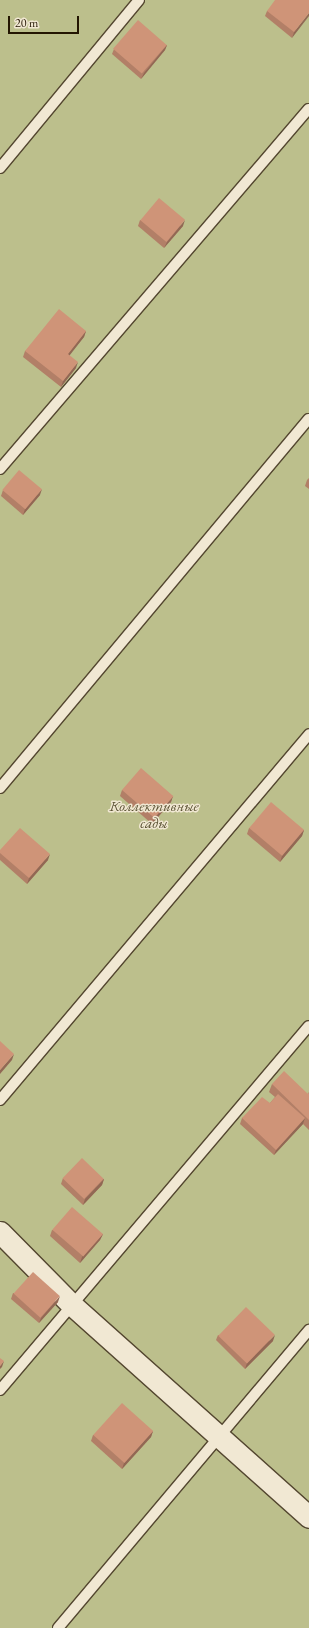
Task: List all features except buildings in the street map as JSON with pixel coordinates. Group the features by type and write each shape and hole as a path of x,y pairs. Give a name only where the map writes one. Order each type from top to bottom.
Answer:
{"street":[{"path":"0,1232 72,1305 309,1517"}],"lane":[{"path":"0,168 139,0"},
{"path":"0,469 309,109"},
{"path":"0,788 309,419"},
{"path":"0,1100 309,734"},
{"path":"0,1390 309,1026"},
{"path":"58,1628 309,1330"}],"green space":[{"name":"Коллективные сады","path":"0,0 309,0 309,1628 0,1628"}]}
